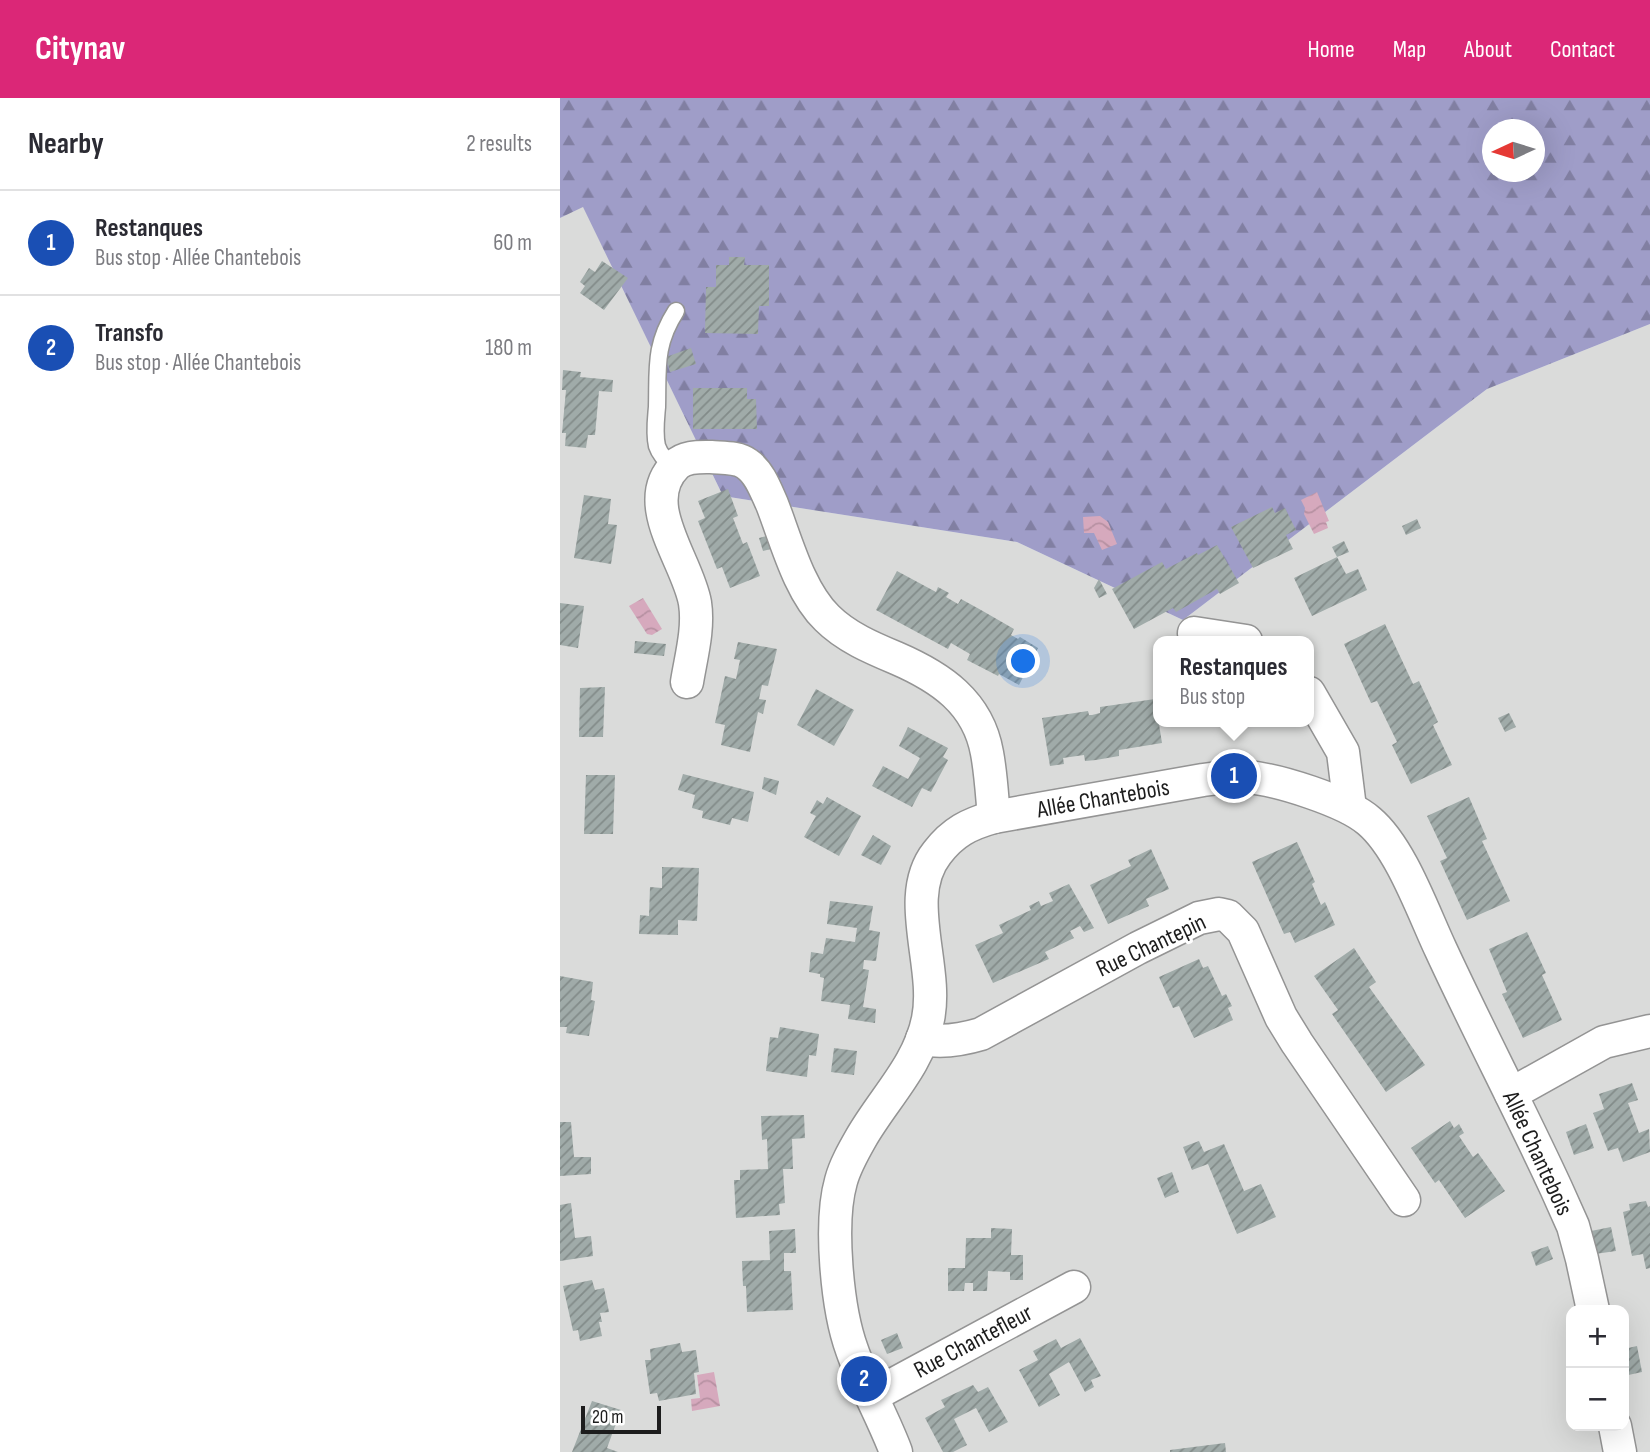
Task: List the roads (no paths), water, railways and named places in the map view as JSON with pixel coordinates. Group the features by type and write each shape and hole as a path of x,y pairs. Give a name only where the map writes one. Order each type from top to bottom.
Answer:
{"street":[{"path":"687,682 695,638 695,604 689,579 666,527 661,503 665,480 681,460 698,457 741,460 749,465 759,478 801,578 811,598 826,617 852,636 929,674 951,689 963,703 974,719 987,752 994,817"},
{"path":"1194,633 1214,636"},
{"path":"1314,702 1343,752 1350,808"},
{"name":"Allée Chantebois","path":"897,1452 852,1351 842,1314 836,1237 838,1196 846,1165 861,1137 913,1061 922,1039 930,1009 930,981 922,911 926,869 941,847 962,828 994,817 1234,776 1259,778 1298,788 1350,808 1369,821 1383,836 1405,871 1556,1188 1573,1226 1591,1305"},
{"name":"Rue Chantepin","path":"922,1039 934,1042 951,1041 981,1034 1086,975 1186,924 1210,915 1228,916 1243,931 1281,1017 1297,1044 1404,1200"},
{"path":"1511,1094 1604,1042 1650,1031"},
{"name":"Rue Chantefleur","path":"872,1396 1074,1287"},
{"path":"1616,1431 1620,1452"}],"lane":[{"path":"674,468 659,450 656,434 659,352 667,325 676,311"}],"water":[{"path":"1317,492 1329,521 1326,522 1328,528 1314,534 1304,514 1305,508 1301,500"},
{"path":"1100,516 1108,522 1117,544 1102,550 1094,533 1084,533 1083,517"},
{"path":"643,598 662,629 652,635 647,634 629,606"},
{"path":"714,1372 720,1406 692,1411 691,1399 700,1398 697,1375"}],"place":[{"name":"Restanques","path":"1234,776"},
{"name":"Transfo","path":"864,1379"}]}
